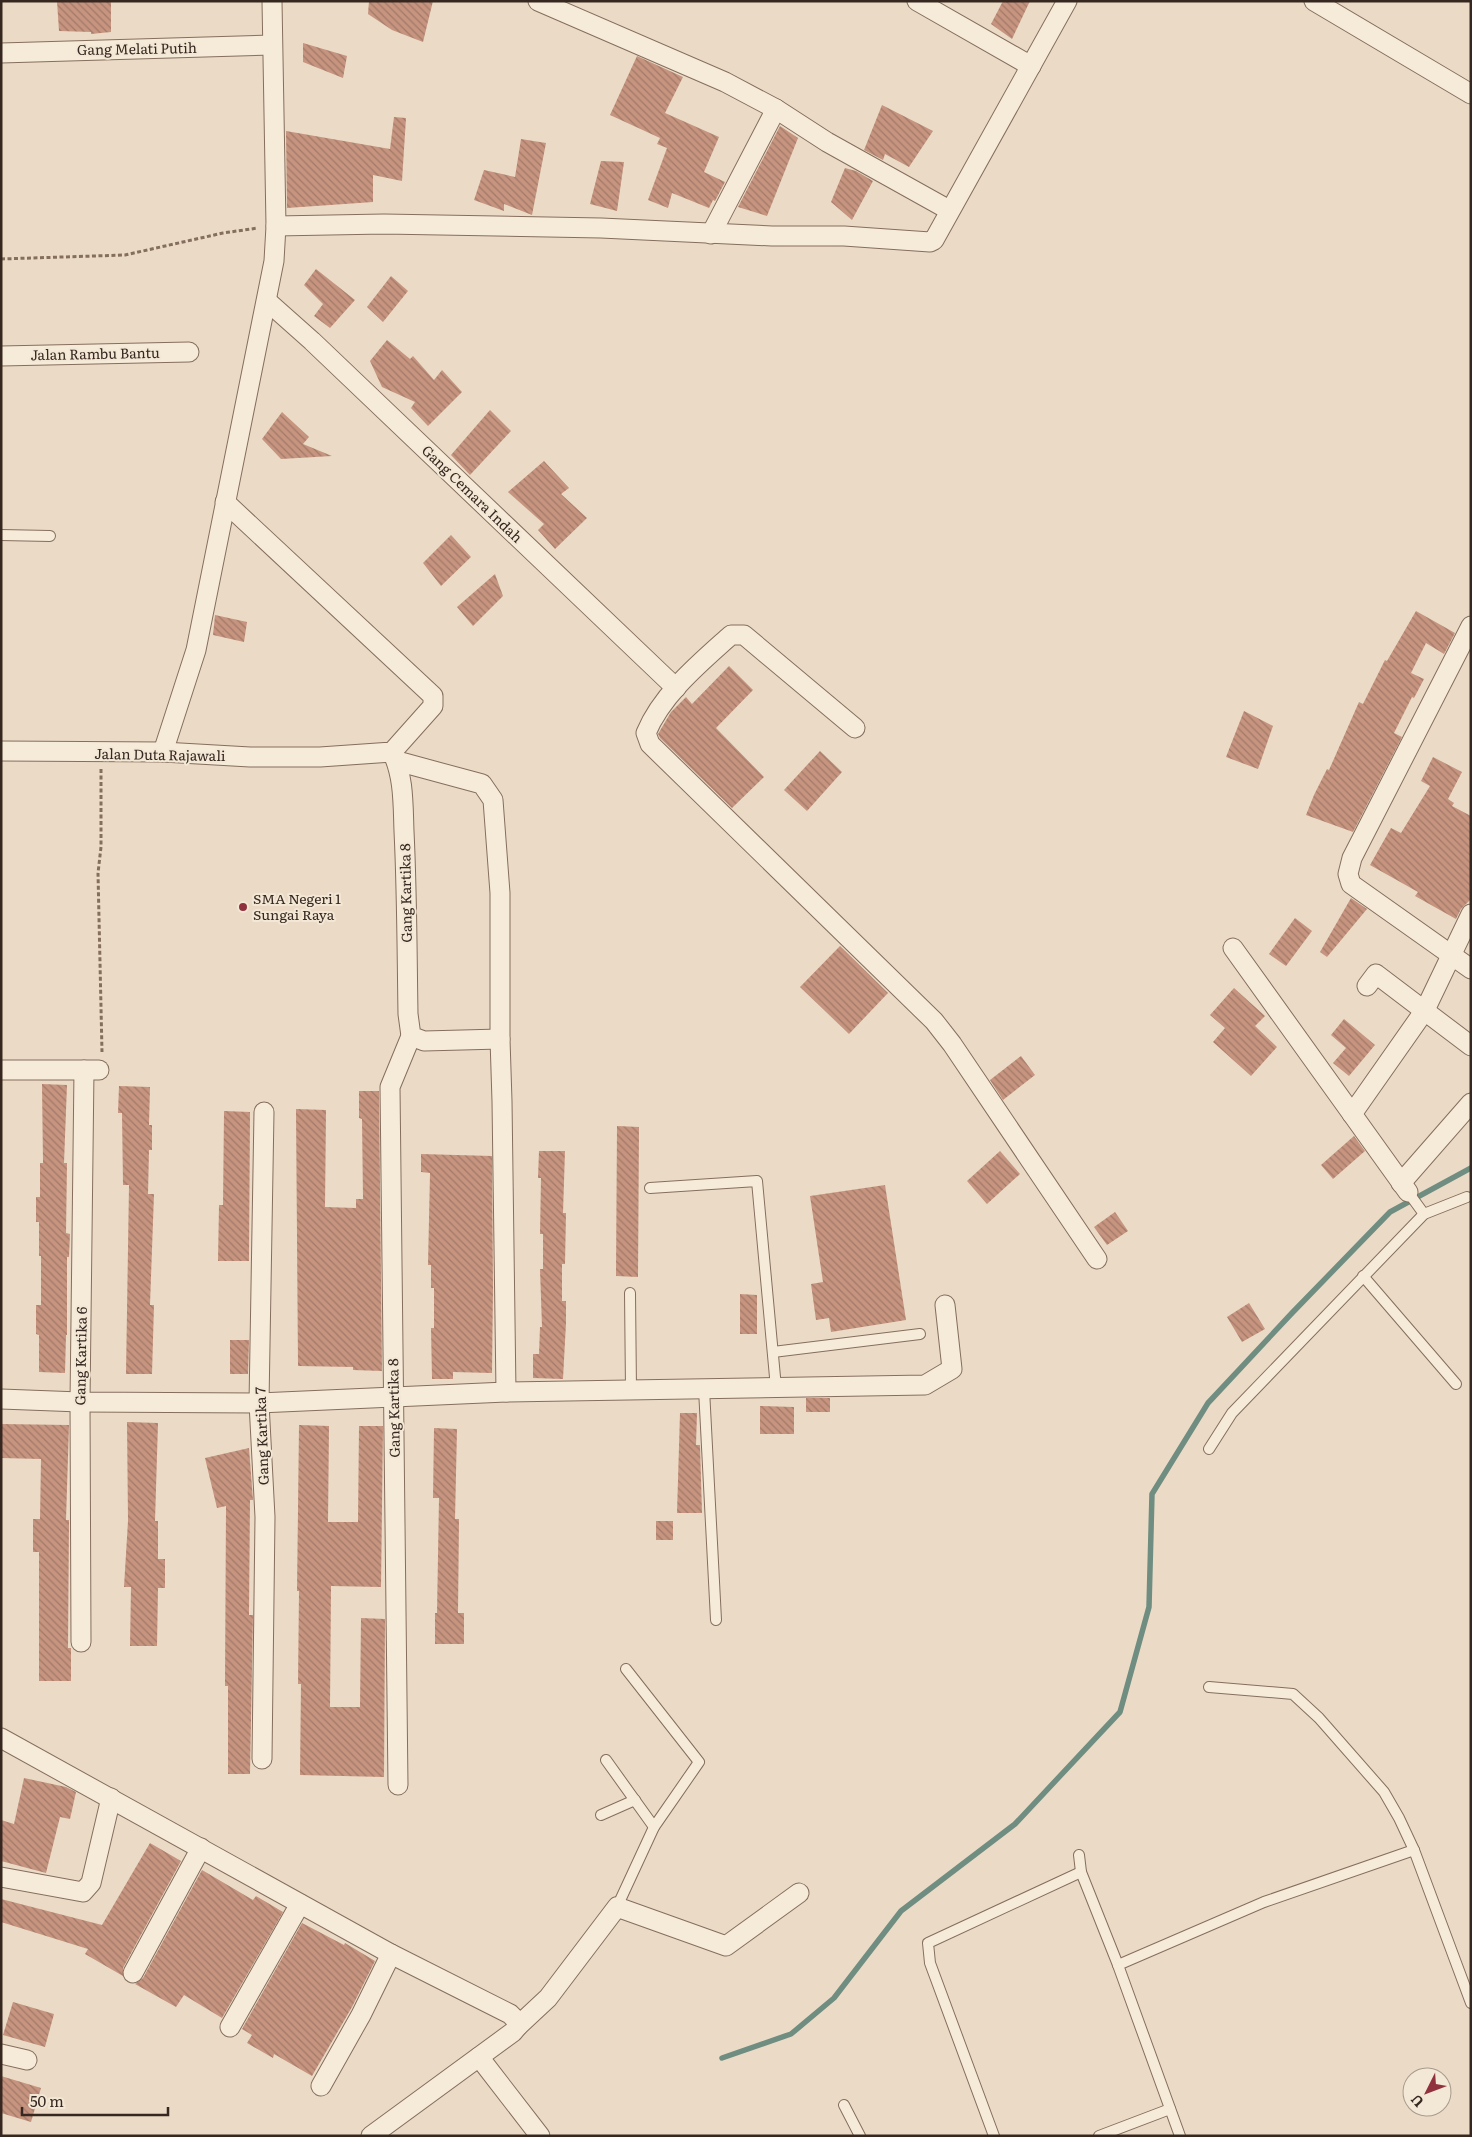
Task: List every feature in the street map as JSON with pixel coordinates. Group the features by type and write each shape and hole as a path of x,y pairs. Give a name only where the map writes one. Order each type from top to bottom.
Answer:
{"street":[{"path":"163,752 196,650 274,261 276,226 272,1"},
{"path":"538,1 725,82 949,210"},
{"path":"917,1 1031,66"},
{"path":"276,226 384,224 601,228 711,234 844,236 930,242 934,240 1067,1"},
{"path":"1314,1 1471,94"},
{"name":"Gang Melati Putih","path":"1,52 272,45"},
{"path":"711,234 776,110"},
{"name":"Gang Cemara Indah","path":"267,301 312,341 676,688"},
{"name":"Jalan Rambu Bantu","path":"1,356 189,352"},
{"path":"225,502 433,696 433,706 395,757"},
{"path":"1471,626 1352,858 1348,874 1351,884 1471,969"},
{"path":"855,728 744,635 737,633 731,635 676,688 651,720 646,733 650,744 934,1021 952,1044 1097,1259"},
{"name":"Jalan Duta Rajawali","path":"1,751 163,752 250,757 395,757 482,784 493,800 500,893 500,1039 506,1392"},
{"name":"Gang Kartika 8","path":"395,757 400,772 405,848 408,1014 411,1036 390,1087 398,1785"},
{"path":"1352,1114 1426,1010 1471,914"},
{"path":"1233,948 1405,1187 1471,1102"},
{"path":"1367,986 1376,974 1426,1010 1471,1046"},
{"path":"411,1036 424,1041 500,1039"},
{"path":"1,1070 91,1070"},
{"name":"Gang Kartika 6","path":"81,1642 80,1402 91,1070"},
{"name":"Gang Kartika 7","path":"262,1759 265,1517 260,1403 264,1112"},
{"path":"1,1399 80,1402 260,1403 506,1392 925,1385 952,1370 945,1305"},
{"path":"1,1738 391,1954 510,2014 517,2021 518,2026"},
{"path":"1,1877 83,1892 91,1883 111,1798"},
{"path":"133,1973 201,1848"},
{"path":"371,2136 518,2026 548,1998 618,1907 726,1946 799,1893"},
{"path":"230,2027 300,1904"},
{"path":"321,2086 361,2014 391,1954"},
{"path":"1,2054 27,2060"},
{"path":"479,2057 540,2136"}],"lane":[{"path":"1,535 50,536"},
{"path":"650,1188 757,1181 776,1388"},
{"path":"1405,1187 1421,1211"},
{"path":"1209,1449 1232,1413 1363,1276 1421,1211 1467,1197"},
{"path":"1363,1276 1456,1384"},
{"path":"630,1293 631,1390"},
{"path":"773,1352 920,1334"},
{"path":"704,1389 716,1620"},
{"path":"618,1907 654,1826 699,1762 626,1668"},
{"path":"1209,1687 1293,1694 1320,1718 1384,1792 1414,1850 1471,2003"},
{"path":"606,1760 654,1826"},
{"path":"601,1815 635,1800"},
{"path":"1118,1965 1264,1902 1414,1850"},
{"path":"1079,1855 1082,1872 1180,2136"},
{"path":"994,2136 930,1964 928,1943 1082,1872"},
{"path":"844,2105 860,2136"},
{"path":"1099,2136 1170,2109"}],"path":[{"path":"1,259 125,255 223,233 276,226"},
{"path":"91,1070 102,1066 98,873 101,847 101,753"}],"building":[{"path":"57,1 111,1 111,32 91,34 91,32 59,31"},
{"path":"369,1 433,1 423,42 392,30 368,14"},
{"path":"1003,1 1030,1 1012,39 991,24"},
{"path":"303,43 347,56 343,78 303,62"},
{"path":"637,56 683,77 665,113 719,137 704,172 725,182 709,208 672,193 668,208 648,200 667,148 657,144 660,138 610,115"},
{"path":"882,105 933,131 909,167 885,154 883,160 864,150"},
{"path":"394,117 406,118 402,181 373,175 373,202 287,208 286,131 390,149"},
{"path":"780,126 798,138 767,216 738,207"},
{"path":"521,139 546,143 532,215 504,204 504,211 474,200 484,170 515,177"},
{"path":"601,161 624,162 617,211 590,204"},
{"path":"845,168 856,171 873,181 852,220 831,202"},
{"path":"316,269 355,300 330,328 314,316 323,304 304,285"},
{"path":"391,276 408,291 383,322 367,307"},
{"path":"387,340 410,359 413,356 434,380 442,370 462,392 428,426 411,408 415,402 382,387 370,361"},
{"path":"490,410 511,431 470,475 451,455"},
{"path":"282,412 309,437 303,444 332,456 281,459 262,439"},
{"path":"544,461 569,488 561,494 587,518 555,549 538,530 544,524 508,492"},
{"path":"451,535 471,557 441,586 423,563"},
{"path":"495,574 503,596 473,626 457,607"},
{"path":"1416,611 1455,633 1444,654 1426,643 1411,673 1424,679 1414,698 1412,697 1394,733 1402,737 1353,832 1306,815 1327,769 1329,770 1359,702 1363,704 1385,660 1387,661"},
{"path":"215,615 247,622 244,642 213,635"},
{"path":"729,666 753,690 716,728 764,777 732,808 658,734 671,712 686,697 692,704"},
{"path":"1244,711 1273,726 1258,769 1226,757"},
{"path":"820,751 842,772 807,811 784,790"},
{"path":"1433,757 1462,772 1448,799 1454,803 1452,806 1471,816 1471,899 1461,909 1456,919 1415,896 1418,892 1370,865 1391,828 1401,833 1430,786 1421,781"},
{"path":"1351,898 1367,909 1327,957 1320,952"},
{"path":"1295,918 1312,931 1286,966 1269,954"},
{"path":"840,946 888,993 849,1034 800,987"},
{"path":"1234,988 1265,1016 1255,1026 1277,1047 1251,1076 1213,1042 1225,1028 1210,1015"},
{"path":"1344,1019 1375,1045 1349,1076 1333,1063 1346,1048 1331,1035"},
{"path":"1021,1056 1035,1075 1003,1100 990,1080"},
{"path":"42,1084 67,1085 64,1163 67,1163 66,1233 70,1234 69,1257 67,1257 65,1373 39,1372 39,1335 36,1334 36,1305 41,1305 41,1256 39,1256 39,1222 36,1222 36,1197 40,1197 40,1163 43,1163"},
{"path":"119,1086 150,1087 149,1125 152,1125 152,1150 149,1150 148,1194 154,1194 150,1305 154,1305 152,1374 126,1374 129,1185 123,1185 122,1113 118,1113"},
{"path":"359,1091 379,1091 382,1371 353,1370 353,1367 298,1366 296,1109 326,1110 325,1207 356,1208 356,1199 363,1199 362,1119 359,1118"},
{"path":"224,1111 250,1112 249,1261 218,1261 219,1205 223,1205"},
{"path":"617,1126 639,1127 638,1277 616,1276"},
{"path":"1354,1136 1365,1151 1333,1179 1321,1165"},
{"path":"539,1151 565,1151 563,1213 566,1213 565,1264 562,1264 562,1301 566,1301 566,1323 563,1379 533,1378 533,1354 539,1354 540,1327 542,1327 540,1269 543,1269 543,1234 540,1234 541,1178 538,1178"},
{"path":"1000,1151 1020,1174 987,1204 967,1181"},
{"path":"421,1154 492,1156 492,1373 453,1372 453,1379 432,1379 431,1328 434,1328 434,1288 431,1288 431,1265 428,1265 430,1173 421,1172"},
{"path":"885,1185 906,1320 831,1332 829,1318 816,1320 811,1284 823,1282 810,1196"},
{"path":"1115,1212 1128,1231 1107,1245 1094,1227"},
{"path":"740,1294 757,1295 757,1334 740,1334"},
{"path":"1249,1303 1265,1329 1242,1342 1227,1317"},
{"path":"230,1340 249,1340 248,1374 230,1374"},
{"path":"806,1398 830,1398 830,1412 806,1412"},
{"path":"760,1406 794,1407 794,1434 760,1434"},
{"path":"680,1413 697,1413 696,1445 700,1445 702,1513 677,1513"},
{"path":"127,1422 158,1423 155,1521 158,1521 158,1559 165,1559 165,1588 158,1588 157,1646 130,1646 131,1587 124,1587 128,1521"},
{"path":"1,1424 69,1425 66,1520 69,1520 68,1648 71,1648 71,1681 39,1681 39,1552 33,1552 33,1519 40,1519 41,1459 1,1458"},
{"path":"299,1425 329,1426 328,1522 358,1522 359,1426 383,1426 381,1587 331,1586 330,1707 360,1707 361,1618 385,1619 384,1777 300,1775 301,1684 298,1684 299,1591 297,1591"},
{"path":"434,1428 457,1429 455,1519 459,1519 458,1613 464,1613 464,1644 435,1644 439,1498 433,1498"},
{"path":"249,1448 253,1500 250,1500 249,1615 253,1615 250,1774 228,1774 228,1686 225,1686 226,1506 217,1508 205,1458"},
{"path":"656,1521 673,1521 673,1540 656,1540"},
{"path":"24,1778 66,1787 76,1792 70,1819 60,1817 46,1873 1,1861 1,1820 14,1824"},
{"path":"150,1843 181,1861 123,1968 123,1976 85,1954 88,1949 1,1922 1,1899 102,1925"},
{"path":"202,1870 253,1900 256,1896 283,1912 222,2018 184,1995 176,2007 135,1984 143,1978"},
{"path":"302,1923 344,1945 345,1943 375,1961 352,2007 312,2076 274,2054 273,2058 247,2043 252,2035 242,2029"},
{"path":"13,2002 54,2014 45,2047 3,2035"},
{"path":"1,2076 41,2088 31,2122 1,2113"}],"waterway":[{"path":"722,2058 791,2034 834,1998 901,1911 1015,1824 1120,1712 1149,1607 1152,1494 1208,1403 1390,1212 1471,1168"}],"place":[{"name":"SMA Negeri 1 Sungai Raya","path":"243,907"}]}
